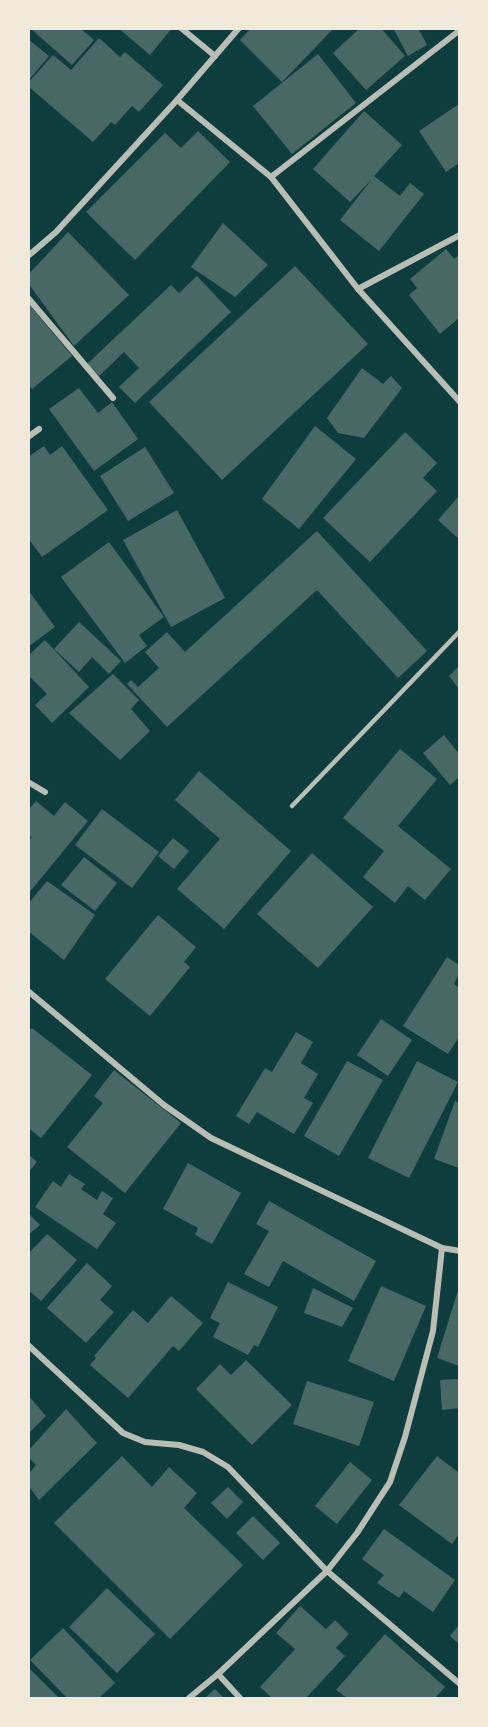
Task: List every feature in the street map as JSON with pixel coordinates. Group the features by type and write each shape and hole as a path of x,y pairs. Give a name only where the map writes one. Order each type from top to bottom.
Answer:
{"street":[{"path":"181,28 215,56"},
{"path":"28,256 56,232 177,100 239,28"},
{"path":"270,177 459,30"},
{"path":"177,100 270,177 358,289 459,402"},
{"path":"358,289 459,235"},
{"path":"28,298 113,398"},
{"path":"28,437 39,429"},
{"path":"28,782 45,792"},
{"path":"28,990 164,1105 211,1138 442,1248 459,1251"},
{"path":"189,1698 218,1674 327,1571 357,1533 390,1482 405,1437 433,1331 442,1248"},
{"path":"28,1345 123,1433 145,1442 179,1445 203,1452 228,1467 327,1571 459,1684"},
{"path":"218,1674 240,1698"}],"lane":[{"path":"292,806 459,631"}],"building":[{"path":"30,28 80,28 94,40 72,65"},
{"path":"118,28 172,28 150,55"},
{"path":"251,28 334,28 282,82 240,40"},
{"path":"360,28 381,28 405,56 366,90 333,53"},
{"path":"393,28 418,28 427,45 408,56"},
{"path":"99,38 120,57 125,52 163,85 139,112 132,106 115,125 111,122 93,142 28,86 28,83 53,55 71,70"},
{"path":"28,39 49,56 28,81"},
{"path":"318,54 356,103 292,154 253,106"},
{"path":"459,104 459,163 446,172 419,131"},
{"path":"364,111 402,145 374,176 400,196 410,183 424,194 379,251 340,220 372,179 350,202 313,169"},
{"path":"198,131 230,162 135,260 86,212 165,133 181,148"},
{"path":"223,223 268,265 235,297 191,267"},
{"path":"68,232 129,295 74,346 28,283 28,275"},
{"path":"446,249 454,259 459,255 459,318 440,334 409,295 417,288 410,279"},
{"path":"295,266 368,344 222,480 149,402"},
{"path":"197,276 231,312 135,403 119,387 139,368 124,352 99,376 87,364 171,285 179,293"},
{"path":"28,303 72,356 32,389 28,385"},
{"path":"362,368 383,384 391,376 402,388 364,438 338,433 327,418"},
{"path":"79,388 98,413 112,402 138,439 94,471 49,409"},
{"path":"315,426 356,459 299,529 262,499"},
{"path":"405,432 437,463 423,478 437,491 370,562 323,518"},
{"path":"44,446 50,455 62,446 108,510 42,557 28,538 28,457"},
{"path":"145,447 174,493 128,521 100,476"},
{"path":"459,496 459,539 438,520"},
{"path":"177,510 225,598 171,627 123,540"},
{"path":"317,531 427,651 398,678 317,590 167,727 127,684 131,680 138,687 159,668 145,652 167,632 185,652"},
{"path":"109,542 164,617 139,635 147,646 125,663 61,577"},
{"path":"28,590 55,627 28,647"},
{"path":"79,622 121,661 109,674 92,657 79,672 54,649"},
{"path":"45,640 89,687 52,723 35,705 47,694 28,675 28,656"},
{"path":"459,666 459,689 449,676"},
{"path":"113,674 139,700 131,709 150,731 120,760 69,713"},
{"path":"444,735 459,754 459,777 450,785 423,753"},
{"path":"400,749 437,779 398,826 451,869 425,900 408,886 395,903 363,877 384,851 343,818"},
{"path":"199,771 291,851 224,929 177,889 220,839 175,800"},
{"path":"36,801 54,816 65,802 88,821 28,894 28,841 32,837 28,835 28,810"},
{"path":"102,809 159,852 132,888 75,845"},
{"path":"173,838 189,851 174,869 158,856"},
{"path":"312,853 373,907 318,968 257,914"},
{"path":"84,857 117,883 95,911 61,885"},
{"path":"47,881 95,915 64,960 28,931 28,904"},
{"path":"158,915 196,947 184,962 190,967 150,1016 105,979"},
{"path":"447,957 459,965 459,974 454,984 459,988 459,1037 448,1054 403,1026"},
{"path":"381,1019 412,1040 388,1076 357,1055"},
{"path":"32,1028 92,1075 41,1138 28,1128 28,1032"},
{"path":"296,1032 313,1042 301,1063 318,1074 304,1098 313,1103 294,1134 257,1112 249,1124 236,1116 265,1068 272,1072"},
{"path":"347,1061 383,1080 339,1156 304,1136"},
{"path":"417,1061 458,1082 409,1178 368,1158"},
{"path":"114,1070 181,1123 125,1193 67,1147 103,1103 94,1096"},
{"path":"455,1101 459,1103 459,1168 434,1159"},
{"path":"28,1154 37,1162 28,1173"},
{"path":"188,1163 241,1193 212,1244 195,1235 198,1228 163,1209"},
{"path":"69,1174 85,1184 81,1189 97,1200 102,1191 113,1198 103,1214 116,1223 97,1249 35,1207 53,1181 61,1187"},
{"path":"269,1201 376,1261 354,1301 283,1261 269,1287 244,1274 269,1231 256,1224"},
{"path":"28,1213 40,1225 28,1235"},
{"path":"47,1234 77,1260 41,1301 28,1290 28,1254"},
{"path":"87,1263 112,1286 100,1300 114,1312 86,1343 47,1308"},
{"path":"228,1282 278,1307 258,1347 254,1345 248,1355 213,1337 220,1323 210,1318"},
{"path":"381,1286 426,1306 394,1381 348,1361"},
{"path":"459,1287 459,1366 437,1358"},
{"path":"313,1288 353,1308 342,1327 304,1313"},
{"path":"171,1296 203,1323 179,1351 173,1346 128,1398 90,1365 96,1358 94,1356 133,1310 148,1323"},
{"path":"246,1360 292,1405 252,1445 196,1389 220,1364 231,1375"},
{"path":"458,1379 459,1408 442,1410 440,1380"},
{"path":"307,1381 374,1402 359,1446 293,1424"},
{"path":"28,1395 46,1416 28,1434"},
{"path":"66,1409 97,1443 39,1500 28,1485 28,1475 36,1465 28,1457 28,1451"},
{"path":"122,1456 152,1487 169,1467 197,1493 184,1508 243,1565 170,1639 54,1523"},
{"path":"437,1456 459,1473 459,1534 452,1544 399,1505"},
{"path":"350,1462 372,1480 337,1524 315,1506"},
{"path":"228,1487 243,1502 227,1519 211,1503"},
{"path":"253,1516 280,1543 263,1560 236,1533"},
{"path":"384,1529 455,1580 433,1612 404,1591 399,1598 377,1583 384,1575 362,1559"},
{"path":"107,1588 155,1634 117,1673 69,1627"},
{"path":"300,1606 326,1629 335,1620 349,1634 336,1648 345,1656 306,1698 272,1698 260,1687 295,1649 276,1633"},
{"path":"459,1625 459,1644 450,1636"},
{"path":"63,1628 115,1683 99,1698 67,1698 30,1660"},
{"path":"385,1634 445,1687 435,1698 347,1698 336,1690"},
{"path":"30,1669 59,1698 28,1698 28,1671"},
{"path":"215,1689 224,1698 205,1698"}]}
